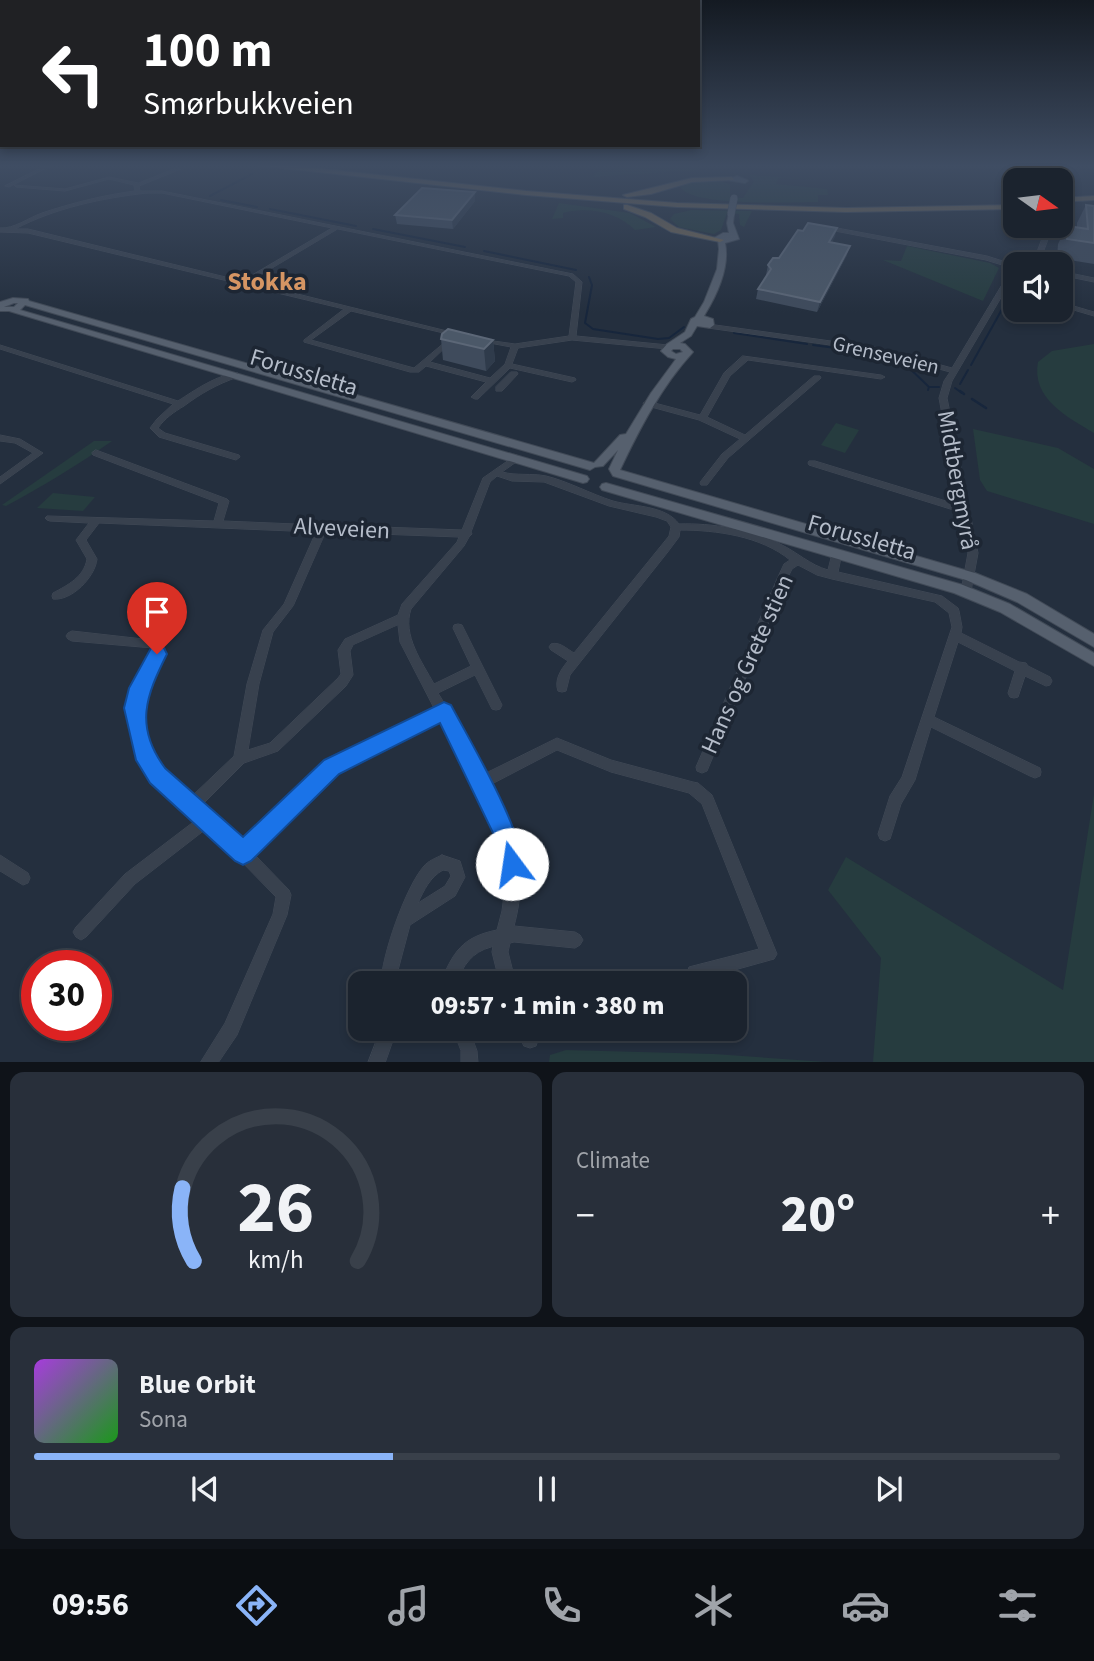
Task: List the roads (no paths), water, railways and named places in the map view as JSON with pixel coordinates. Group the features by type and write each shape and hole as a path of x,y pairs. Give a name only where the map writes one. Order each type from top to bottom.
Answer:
{"highway":[{"path":"645,215 674,230 720,238"},
{"path":"673,215 667,219 680,230 720,238"}],"main road":[{"path":"583,479 583,471 594,465 624,437 686,352 690,340 708,323 733,239 731,215"},
{"path":"606,487 616,482 622,450 665,372 669,350 688,334 713,291 722,252 720,238 730,223"},
{"path":"720,238 733,239"},
{"name":"Forussletta","path":"0,296 5,308"},
{"name":"Forussletta","path":"5,308 26,303 616,471 970,576 1016,595 1094,641"},
{"name":"Forussletta","path":"5,308 498,452 583,479 589,485 606,487 966,591 1005,608 1094,660"},
{"path":"696,320 708,323"},
{"path":"669,350 686,352"}],"street":[{"path":"11,229 39,215"},
{"path":"271,215 571,275 579,282 572,338"},
{"path":"243,283 336,228"},
{"path":"0,230 28,231 515,346 572,338 669,350"},
{"path":"837,230 1003,263"},
{"path":"1073,275 1094,279"},
{"name":"Grenseveien","path":"708,323 885,351 954,371 1003,288"},
{"path":"350,308 306,341 416,370 456,334"},
{"path":"1073,308 1094,314"},
{"path":"475,397 508,365 515,346"},
{"path":"0,347 181,404"},
{"path":"702,418 727,375 746,358 881,377"},
{"path":"425,363 491,381"},
{"path":"508,365 572,380"},
{"path":"217,369 216,377 207,386 158,421 155,432 236,457"},
{"name":"Midtbergmyrå","path":"954,371 943,398 973,552 966,591"},
{"path":"207,386 235,374"},
{"path":"499,389 514,374"},
{"path":"704,482 725,456 817,378"},
{"path":"649,403 702,418 746,438"},
{"path":"0,438 17,441 39,453 0,481"},
{"path":"495,473 498,452"},
{"path":"96,453 224,501 218,523"},
{"path":"505,971 500,952 513,900 510,851 480,783 406,642 402,618 412,597 456,552 467,534 486,480 516,458"},
{"path":"812,463 964,510"},
{"path":"495,473 512,478 545,479 612,504 664,517 676,527 721,530 785,549 797,560"},
{"name":"Alveveien","path":"50,518 467,534"},
{"path":"57,596 79,583 92,565 92,559 81,540 96,521"},
{"path":"192,806 240,759 256,669 268,630 288,606 323,527"},
{"path":"562,687 565,673 674,537 676,527"},
{"name":"Hans og Grete stien","path":"832,575 837,553"},
{"name":"Hans og Grete stien","path":"702,767 782,579 788,567 797,560 832,575 913,592 944,602 956,614 955,635"},
{"path":"240,759 250,758 274,747 342,682 347,675 344,650 349,642 402,618"},
{"path":"458,628 496,705"},
{"path":"885,834 895,801 908,780 955,635 1022,666 1046,681"},
{"path":"72,636 158,644 157,654 136,696 135,718 147,760 158,776 279,888 284,902 231,1029 208,1062"},
{"path":"555,647 575,660"},
{"path":"1014,693 1022,666"},
{"path":"432,690 478,668"},
{"path":"243,853 331,767 444,711"},
{"path":"928,720 1035,772"},
{"path":"480,783 557,744 611,766 693,788 701,794 707,800 769,954 703,971"},
{"path":"81,932 130,879 207,820"},
{"path":"0,862 23,878"},
{"path":"390,971 407,919"},
{"path":"454,971 464,952 481,940 514,934 575,940"},
{"path":"376,1062 384,1041"},
{"path":"465,1041 470,1062"}],"waterway":[{"path":"298,215 356,226"},
{"path":"373,229 465,247"},
{"path":"484,251 576,270"},
{"path":"589,277 592,285 585,323 593,329 658,339 669,338 684,327"},
{"path":"971,365 1003,307"},
{"path":"734,333 807,344"},
{"path":"813,345 873,353 903,362 929,387"},
{"path":"960,384 968,370"},
{"path":"929,387 939,387"},
{"path":"955,388 962,393"},
{"path":"960,391 964,394"},
{"path":"972,399 986,408"}],"district":[{"name":"Stokka","path":"267,281"}]}
